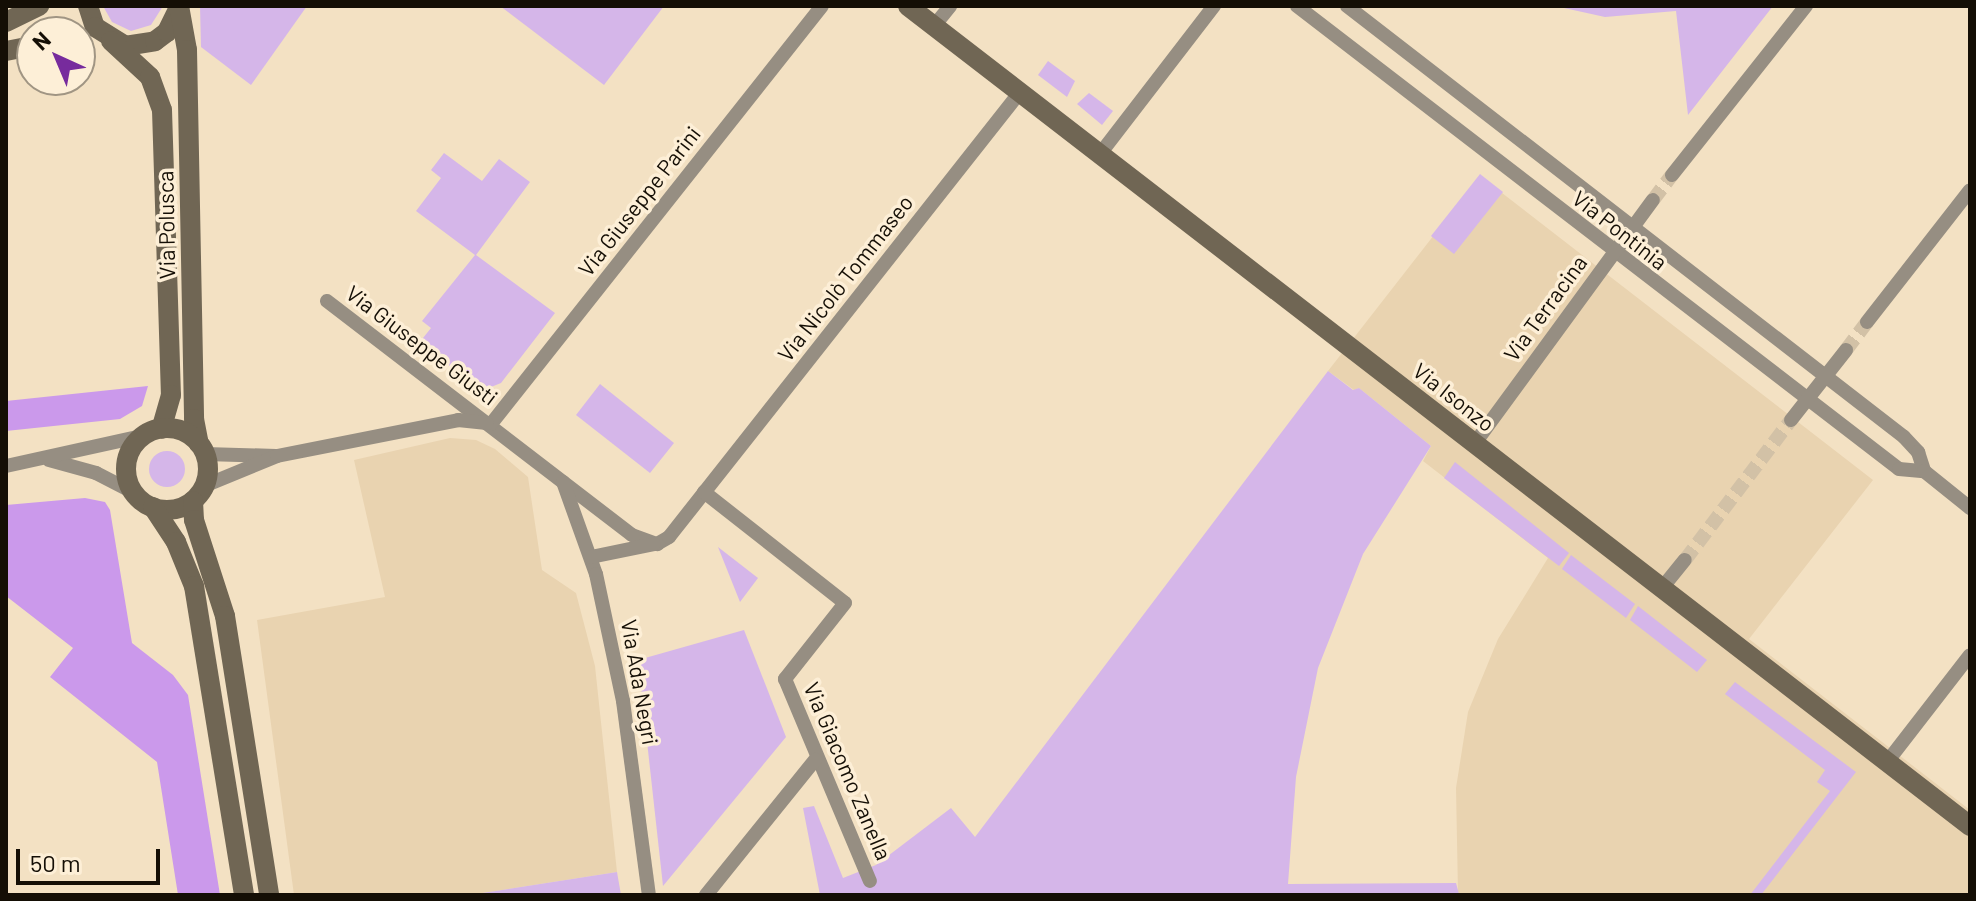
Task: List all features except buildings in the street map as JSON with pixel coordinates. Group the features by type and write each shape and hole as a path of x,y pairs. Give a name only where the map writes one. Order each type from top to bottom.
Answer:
{"street":[{"path":"6,22 39,6"},
{"name":"Via Polusca","path":"88,6 95,27 150,77 162,110 171,395 152,432 126,468 133,492"},
{"path":"96,40 125,46 155,41 175,20 179,6"},
{"name":"Via Polusca","path":"179,6 187,50 194,419 202,449 194,520 225,616 269,895"},
{"name":"Via Giuseppe Parini","path":"491,424 822,6"},
{"name":"Via Isonzo","path":"908,6 1970,826"},
{"path":"934,26 950,6"},
{"path":"1100,154 1214,6"},
{"name":"Via Pontinia","path":"1297,6 1612,252 1899,469 1924,471"},
{"name":"Via Pontinia","path":"1347,6 1904,437 1918,452 1924,471 1970,508"},
{"path":"1672,175 1806,6"},
{"name":"Via Nicolò Tommaseo","path":"657,544 669,537 1020,92"},
{"path":"1867,322 1970,190"},
{"name":"Via Terracina","path":"1475,443 1653,200"},
{"name":"Via Giuseppe Giusti","path":"327,301 632,535 657,544"},
{"path":"1791,420 1846,350"},
{"path":"153,507 180,508 198,493 277,456 458,420 491,424"},
{"path":"6,466 49,460 152,432 182,431 202,449 277,456"},
{"path":"49,460 96,473 133,492 153,507 181,551 194,586 244,895"},
{"name":"Via Ada Negri","path":"563,482 591,557 623,701 649,895"},
{"name":"Via Giacomo Zanella","path":"704,492 845,603 785,679 815,760 870,881"},
{"path":"591,557 657,544"},
{"path":"1662,588 1685,560"},
{"path":"1887,762 1970,655"},
{"path":"706,895 815,760"}],"shaded area":[{"path":"103,6 163,6 151,25 131,31 112,22"},
{"path":"200,6 307,6 251,85 201,47"},
{"path":"500,6 664,6 604,85"},
{"path":"1555,6 1773,6 1688,115 1676,11 1605,17"},
{"path":"1048,61 1075,81 1067,97 1038,75"},
{"path":"1089,93 1113,111 1102,125 1077,104"},
{"path":"444,153 482,181 499,159 530,182 476,255 555,313 501,383 481,391 419,343 431,328 422,321 475,255 416,211 441,178 431,170"},
{"path":"1480,174 1503,192 1454,254 1431,236"},
{"path":"1480,176 1873,480 1749,639 1970,810 1970,895 1451,895 1458,893 1456,788 1468,712 1498,639 1548,558 1423,461 1431,446 1359,388 1354,390 1328,371"},
{"path":"1328,371 1353,390 1359,388 1431,446 1363,554 1318,668 1296,777 1288,884 1456,883 1459,894 820,895 803,808 814,806 843,878 876,865 951,808 975,837"},
{"path":"600,384 674,443 650,473 576,415"},
{"path":"148,386 142,406 120,419 6,431 6,401"},
{"path":"450,438 476,440 495,449 528,477 542,570 576,593 595,666 617,872 470,895 294,895 257,620 385,597 354,460"},
{"path":"167,451 180,456 185,469 180,482 167,487 154,482 149,469 154,456"},
{"path":"1455,462 1569,553 1559,566 1444,478"},
{"path":"85,498 105,502 110,510 132,643 173,675 188,695 220,895 178,895 157,762 50,677 73,648 6,596 6,505"},
{"path":"718,547 758,578 740,602"},
{"path":"1571,555 1635,604 1626,618 1562,569"},
{"path":"1638,606 1707,660 1697,672 1630,620"},
{"path":"744,630 786,737 663,886 638,660"},
{"path":"1735,682 1856,772 1761,895 1750,895 1830,791 1817,782 1825,770 1725,694"},
{"path":"617,872 621,895 470,895"}],"tunnel":[{"path":"1653,200 1672,175"},
{"path":"1846,350 1867,322"},
{"path":"1685,560 1791,420"}]}
